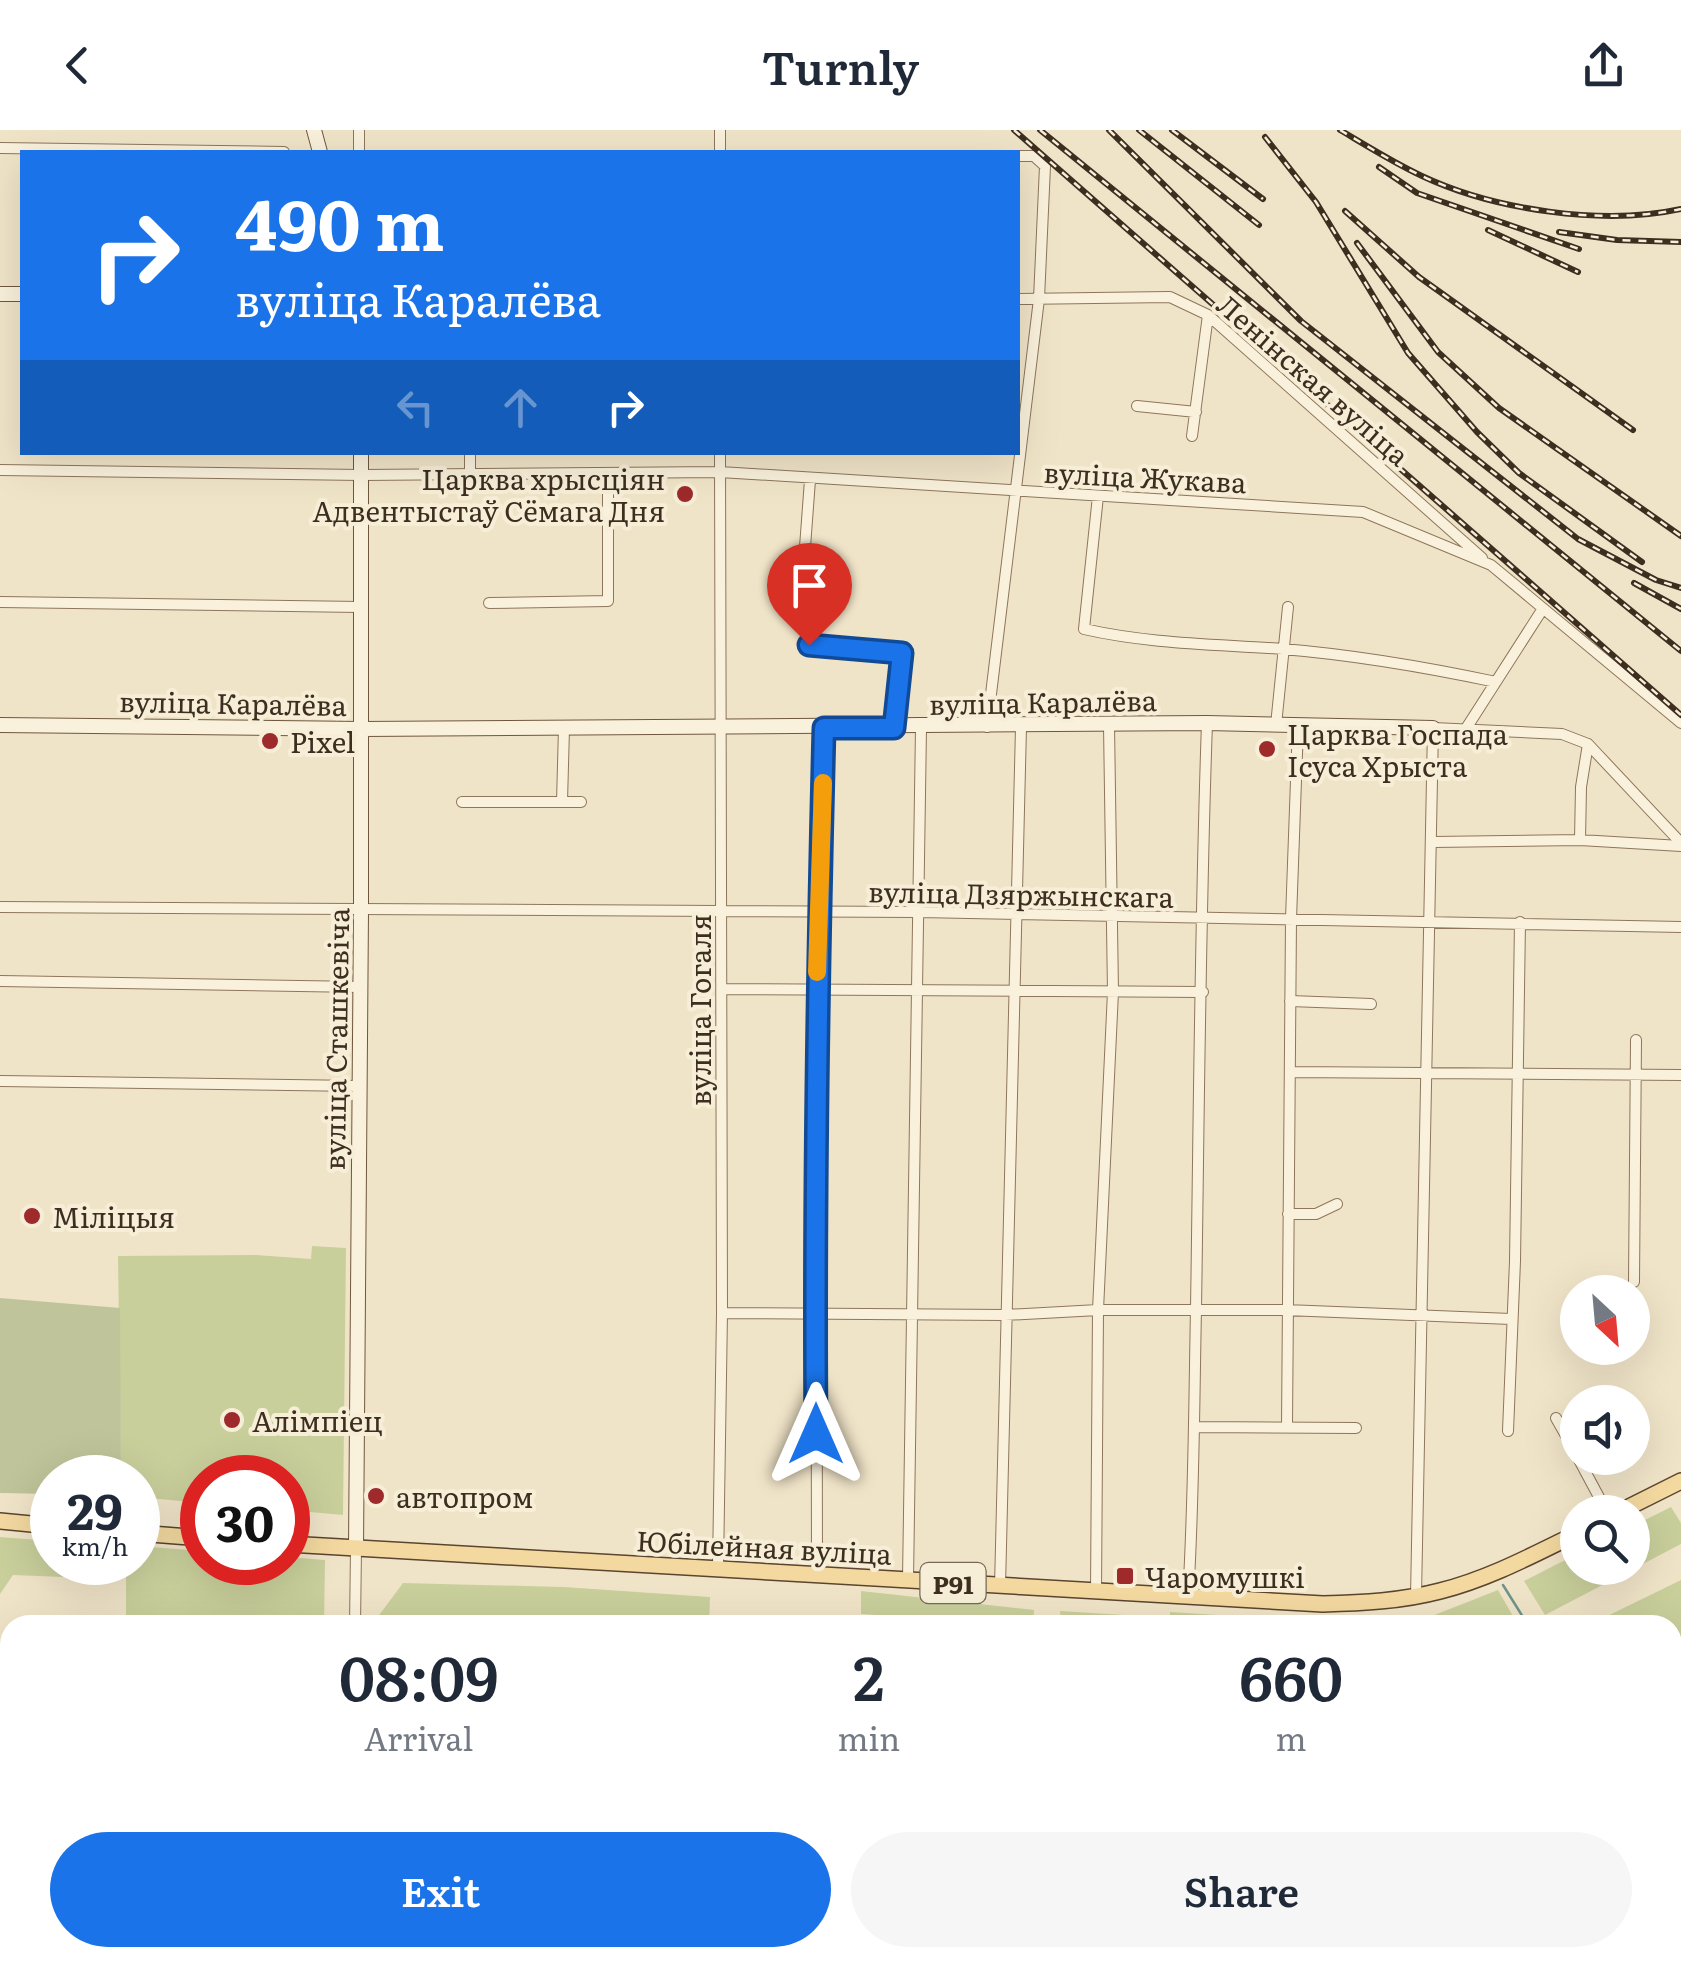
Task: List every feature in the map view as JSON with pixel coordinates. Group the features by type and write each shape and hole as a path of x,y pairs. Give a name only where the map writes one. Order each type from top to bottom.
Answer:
{"main road":[{"path":"1650,1496 1681,1481"},
{"path":"0,1521 30,1524"},
{"name":"Р91","path":"1416,1596 1487,1574 1560,1541"},
{"name":"Юбілейная вуліца","path":"310,1546 1188,1598 1323,1604 1416,1596"}],"street":[{"path":"0,148 142,150"},
{"path":"987,727 1039,300 1045,166 1034,156 1020,156"},
{"name":"Ленінская вуліца","path":"1020,299 1170,298 1208,315 1490,566"},
{"path":"1192,436 1208,315"},
{"path":"1138,406 1196,412"},
{"name":"вуліца Сташкевіча","path":"355,1615 362,911 361,455"},
{"path":"470,455 470,474"},
{"name":"вуліца Гогаля","path":"718,1568 722,1313 720,455"},
{"name":"вуліца Жукава","path":"0,470 361,475 720,472 1364,512 1490,566 1681,723"},
{"path":"489,603 608,601 608,474"},
{"path":"810,480 805,546 809,645 902,653 894,728"},
{"path":"1098,496 1084,629 1134,640 1283,649 1401,662 1496,682"},
{"path":"0,602 360,607"},
{"path":"1276,725 1288,607"},
{"path":"1467,727 1542,610"},
{"name":"вуліца Каралёва","path":"0,724 361,729 1207,724 1467,727 1562,734 1588,744"},
{"path":"1188,1598 1195,1427 1203,992 1200,918 1207,724"},
{"path":"1096,1592 1098,1310 1113,992 1109,725"},
{"path":"1287,1427 1291,919 1298,725"},
{"path":"1000,1587 1021,726"},
{"path":"562,802 564,728"},
{"path":"817,1573 816,989 824,728"},
{"path":"908,1580 921,728"},
{"path":"1416,1596 1433,728"},
{"path":"1580,840 1580,787 1588,744"},
{"path":"1588,744 1681,845"},
{"path":"462,802 582,802"},
{"path":"1433,842 1580,840 1681,845"},
{"name":"вуліца Дзяржынскага","path":"0,908 1016,913 1681,928"},
{"path":"1508,1430 1520,922"},
{"path":"0,981 360,987"},
{"path":"722,989 1203,992"},
{"path":"1290,1001 1372,1004"},
{"path":"1634,1275 1636,1040"},
{"path":"1290,1072 1681,1075"},
{"path":"0,1080 359,1086"},
{"path":"1288,1214 1316,1214 1338,1204"},
{"path":"722,1313 1005,1315 1098,1310 1286,1310 1511,1319"},
{"path":"1556,1418 1560,1425"},
{"path":"1195,1427 1356,1428"}],"green space":[{"name":"Алімпіец","path":"312,1246 346,1248 343,1515 310,1512 310,1455 180,1455 180,1501 160,1499 160,1455 121,1455 118,1256 256,1255 311,1259"},
{"path":"0,1298 120,1308 121,1455 30,1455 30,1494 0,1493"},
{"path":"1671,1507 1681,1523 1681,1544 1650,1560 1650,1518"},
{"path":"0,1537 30,1539 30,1576 13,1575 0,1594"},
{"path":"160,1548 180,1549 180,1585 310,1585 310,1559 325,1560 324,1615 126,1615 126,1585 160,1585"},
{"path":"1560,1563 1560,1585 1602,1585 1545,1615 1524,1581"},
{"path":"1681,1580 1681,1615 1609,1615"},
{"path":"403,1583 564,1587 710,1597 709,1615 379,1615"},
{"path":"1498,1590 1512,1615 1434,1615"},
{"path":"861,1591 1034,1610 1034,1615 861,1614"},
{"path":"1060,1611 1124,1615 1060,1615"},
{"path":"1170,1612 1218,1615 1170,1615"}],"waterway":[{"path":"1503,1585 1522,1615"}],"railway":[{"path":"1014,130 1681,715"},
{"path":"1040,130 1681,651"},
{"path":"1109,130 1301,321 1578,539 1656,580 1681,588"},
{"path":"1139,130 1259,225"},
{"path":"1172,130 1263,199"},
{"path":"1340,130 1422,176 1515,206 1618,216 1681,209"},
{"path":"1265,137 1316,202 1408,353 1477,432 1519,473 1642,562"},
{"path":"1379,167 1417,193 1579,249"},
{"path":"1345,211 1419,277 1633,430"},
{"path":"1488,230 1578,272"},
{"path":"1559,232 1617,240 1681,242"},
{"path":"1357,243 1438,352 1499,408 1681,536"},
{"path":"1634,583 1681,609"}],"slow traffic":[{"path":"817,972 823,783"}],"place":[{"name":"Царква хрысціян Адвентыстаў Сёмага Дня","path":"685,494"},
{"name":"Pixel","path":"270,741"},
{"name":"Царква Госпада Ісуса Хрыста","path":"1267,749"},
{"name":"Міліцыя","path":"32,1216"},
{"name":"Алімпіец","path":"232,1420"},
{"name":"автопром","path":"376,1496"},
{"name":"Чаромушкі","path":"1125,1576"}],"route":[{"path":"809,645 902,653 894,728 824,728 816,989 816,1434"}]}
